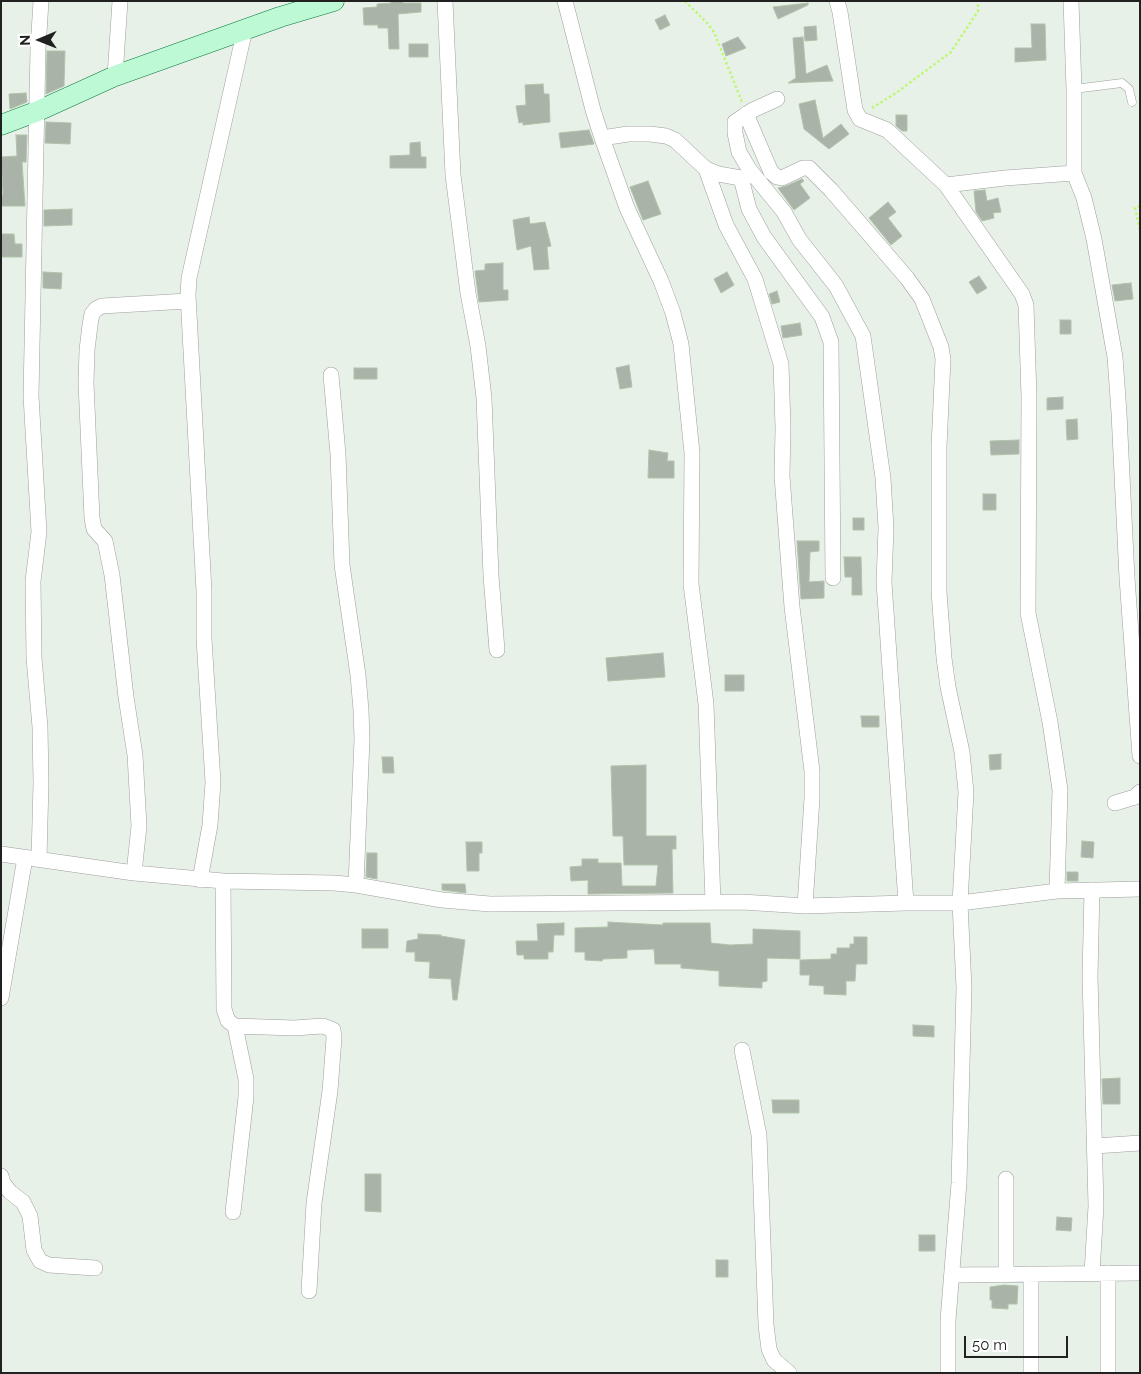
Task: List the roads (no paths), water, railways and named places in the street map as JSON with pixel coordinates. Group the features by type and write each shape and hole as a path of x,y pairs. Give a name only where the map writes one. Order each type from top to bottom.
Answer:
{"street":[{"path":"1,998 32,858 41,783 40,727 34,658 33,581 33,566 39,544 39,532 31,396 38,49 41,1"},
{"path":"115,76 120,1"},
{"path":"1,124 38,111 115,76 310,4 334,1"},
{"path":"444,1 453,175 484,398 490,576 497,650"},
{"path":"565,1 602,138 627,208 661,281 673,312 681,344 692,453 691,584 706,704 713,902"},
{"path":"837,1 854,110 860,119 887,130 946,185 1022,294 1026,305 1029,397 1028,613 1050,722 1060,790 1057,891"},
{"path":"1071,1 1074,173 1084,198 1094,239 1115,357 1133,578 1140,756"},
{"path":"200,880 210,825 213,782 204,639 204,591 188,301 189,278 246,29"},
{"path":"777,98 735,122 735,133 747,177 749,209 764,237 822,317 831,342 833,578"},
{"path":"746,114 772,172 777,177 782,178 803,168 809,168 831,190 907,278 922,299 941,347 943,359 939,447 939,592 947,677 965,772 966,792 960,903 964,1007 960,1183 948,1320 948,1373"},
{"path":"602,138 628,134 666,136 675,140 706,169 718,174 747,177 784,212 799,239 836,286 863,336 883,478 886,528 884,582 906,903"},
{"path":"706,169 726,225 754,279 780,364 783,428 782,476 792,606 812,771 805,906"},
{"path":"946,185 1074,173"},
{"path":"134,874 138,826 134,755 112,575 105,541 94,530 92,518 87,350 92,314 102,306 188,301"},
{"path":"331,375 338,454 342,565 358,675 361,710 362,739 356,885"},
{"path":"1115,803 1135,798 1140,792"},
{"path":"1,854 134,874 200,880 356,885 463,903 713,902 805,906 960,903 1057,891 1140,889"},
{"path":"223,881 224,1009 228,1021 235,1026 294,1028 323,1026 333,1030 330,1091 314,1203 309,1291"},
{"path":"1092,890 1090,976 1096,1206 1092,1273"},
{"path":"233,1212 246,1097 246,1079 235,1026"},
{"path":"742,1050 760,1140 766,1325 769,1349 774,1360 789,1373"},
{"path":"1095,1146 1140,1143"},
{"path":"1,1176 10,1192 23,1202 30,1216 34,1250 40,1260 50,1265 95,1268"},
{"path":"1006,1179 1006,1274"},
{"path":"1108,1273 1108,1373"},
{"path":"953,1275 1140,1273"},
{"path":"1031,1274 1031,1373"}],"lane":[{"path":"1074,89 1122,83 1129,89 1132,102"}]}
